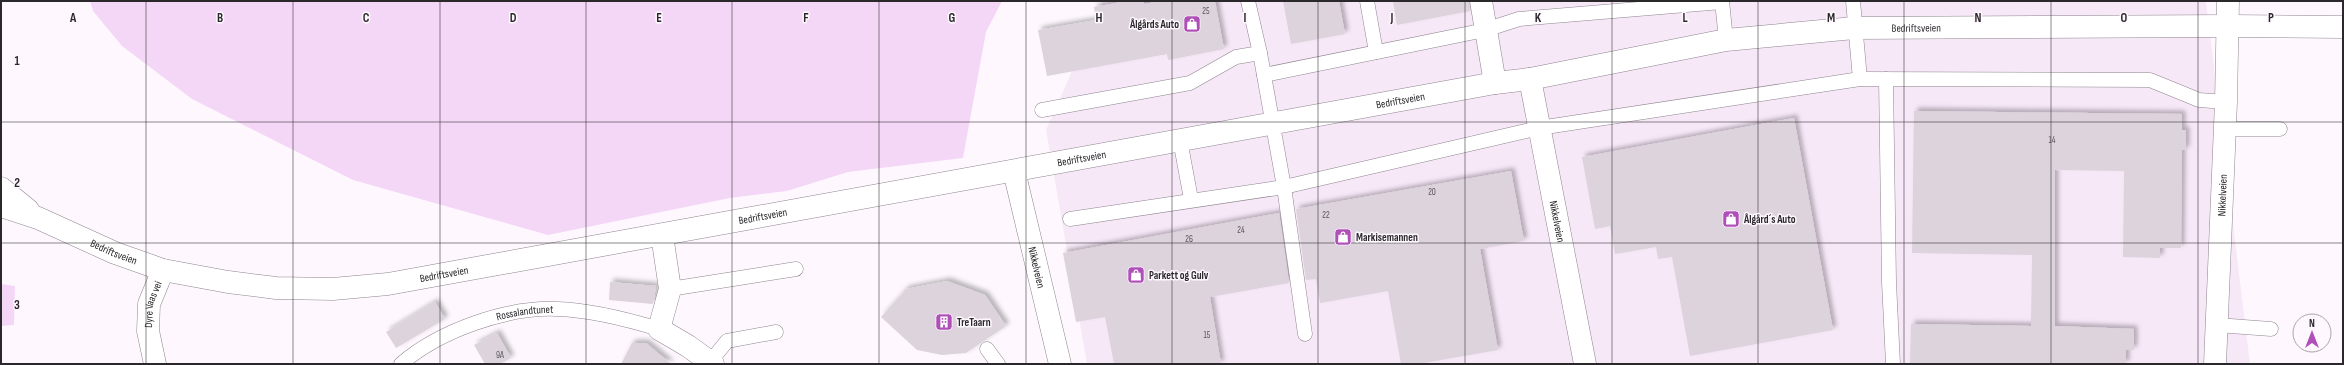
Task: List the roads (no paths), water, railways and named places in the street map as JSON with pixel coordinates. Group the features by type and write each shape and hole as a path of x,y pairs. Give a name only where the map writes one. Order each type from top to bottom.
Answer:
{"street":[{"path":"1481,1 1495,83"},
{"name":"Nikkelveien","path":"2215,364 2229,26 2228,1"},
{"name":"Bedriftsveien","path":"1,206 38,218 115,253 163,270 228,282 276,288 333,289 388,284 1271,123 1495,83 1530,79 1726,40 1854,28 2229,26 2343,28"},
{"name":"Nikkelveien","path":"1530,79 1585,364"},
{"name":"Nikkelveien","path":"1014,171 1060,364"},
{"name":"Bedriftsveien","path":"1,188 38,218"},
{"path":"659,329 670,289 662,235"},
{"name":"Dyre Vaas vei","path":"155,364 148,331 148,304 163,270"},
{"name":"Rossalandtunet","path":"659,329 688,346 712,363"}],"lane":[{"path":"1248,1 1260,53 1271,123 1284,187 1305,334"},
{"path":"1367,1 1376,52"},
{"path":"1264,75 1485,30 1519,19 1722,1 1726,40"},
{"path":"1853,1 1854,28 1860,79"},
{"path":"1042,110 1190,83 1236,57 1260,53"},
{"path":"1070,219 1284,187 1539,128 1860,79 2150,80 2199,100 2226,102"},
{"path":"1886,79 1889,282 1893,364"},
{"path":"2225,129 2280,129"},
{"path":"1180,140 1191,200"},
{"path":"670,289 796,269"},
{"name":"Rossalandtunet","path":"401,364 415,352 467,326 525,311 556,309 596,314 635,321 659,329"},
{"path":"2216,325 2271,329"},
{"path":"712,363 727,341 776,332"},
{"path":"987,349 998,364"}],"place":[{"name":"Ålgårds Auto","path":"1192,24"},
{"name":"Ålgård´s Auto","path":"1731,219"},
{"name":"Markisemannen","path":"1343,237"},
{"name":"Parkett og Gulv","path":"1136,275"},
{"name":"TreTaarn","path":"944,322"}]}
